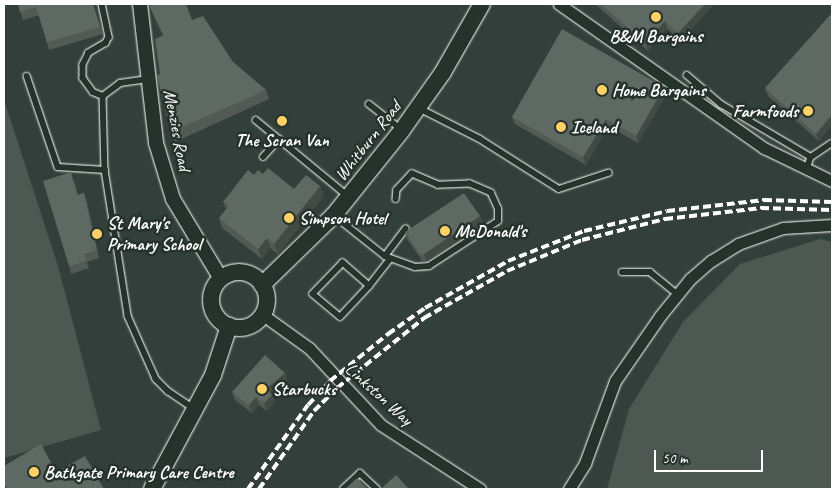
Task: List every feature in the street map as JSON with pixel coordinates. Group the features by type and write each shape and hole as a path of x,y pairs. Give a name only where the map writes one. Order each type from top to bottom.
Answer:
{"main road":[{"name":"Whitburn Road","path":"262,285 350,197 419,108 482,4"},
{"path":"238,272 248,274 262,285 267,300 263,315 252,325 229,326 215,314 212,305 215,287 221,279 238,272"},
{"path":"152,489 213,376 229,326"}],"street":[{"name":"Menzies Road","path":"140,4 156,143 173,199 221,279"},
{"path":"559,4 764,148 806,171 832,181"},
{"path":"569,489 585,463 615,381 677,294 711,261 738,244 783,228 832,224"},
{"name":"Linkston Way","path":"263,315 308,348 382,425 480,489"}],"lane":[{"path":"102,4 109,37 106,43 89,52 83,65 83,78 93,92 103,96"},
{"path":"687,75 721,104 811,157"},
{"path":"27,76 58,167 105,170"},
{"path":"103,96 120,83 148,79"},
{"path":"103,96 105,170 128,316 156,379 168,391 195,409"},
{"path":"369,104 402,130"},
{"path":"714,114 721,104"},
{"path":"419,108 480,138 560,189 608,174"},
{"path":"256,120 350,197"},
{"path":"263,157 279,139"},
{"path":"806,171 811,157 832,143"},
{"path":"334,215 387,258 415,268 429,266 498,221 498,209 491,193 470,184 438,185 412,174 397,190 396,199"},
{"path":"369,286 343,263 313,294 340,317 369,286 405,229"},
{"path":"622,272 650,272 677,294"},
{"path":"342,489 360,473 377,489"}],"shaded area":[{"path":"4,100 58,266 101,430 4,458"},
{"path":"820,239 832,242 832,489 607,489 629,409 683,322 740,264"}],"building":[{"path":"18,4 93,4 100,27 47,42 36,7 20,12"},
{"path":"151,4 186,4 192,20 203,16 233,62 266,90 171,132 157,76 160,74 155,39 164,35 150,7"},
{"name":"B&M Bargains","path":"601,4 705,4 678,33 665,21 645,43"},
{"name":"Farmfoods","path":"832,13 832,115 816,134 765,88"},
{"path":"562,29 664,87 636,136 606,119 583,157 512,117"},
{"name":"Simpson Hotel","path":"268,168 294,189 306,175 320,186 274,244 267,238 258,249 219,218 229,206 223,202 248,170 254,175 258,170 263,174"},
{"path":"71,172 77,195 84,193 97,250 84,254 86,261 69,266 43,181"},
{"name":"McDonald's","path":"464,193 480,216 424,254 420,254 405,232"},
{"name":"Starbucks","path":"265,355 285,373 266,389 272,395 264,403 256,397 249,405 232,392"},
{"name":"Bathgate Primary Care Centre","path":"41,444 56,472 85,456 104,489 7,489 4,484 4,466"},
{"path":"396,475 409,489 381,489"},
{"path":"357,478 367,489 345,489"}],"railway":[{"path":"248,489 308,405 330,381 388,334 425,308 508,261 584,231 667,211 764,200 832,202"},
{"path":"259,489 314,411 337,388 424,318 507,271 582,240 665,219 761,208 832,210"}],"place":[{"name":"B&M Bargains","path":"656,17"},
{"name":"Home Bargains","path":"602,90"},
{"name":"Farmfoods","path":"808,111"},
{"name":"The Scran Van","path":"282,121"},
{"name":"Iceland","path":"561,127"},
{"name":"Simpson Hotel","path":"289,218"},
{"name":"McDonald's","path":"445,231"},
{"name":"St Mary's Primary School","path":"97,234"},
{"name":"Starbucks","path":"262,389"},
{"name":"Bathgate Primary Care Centre","path":"34,472"}]}
